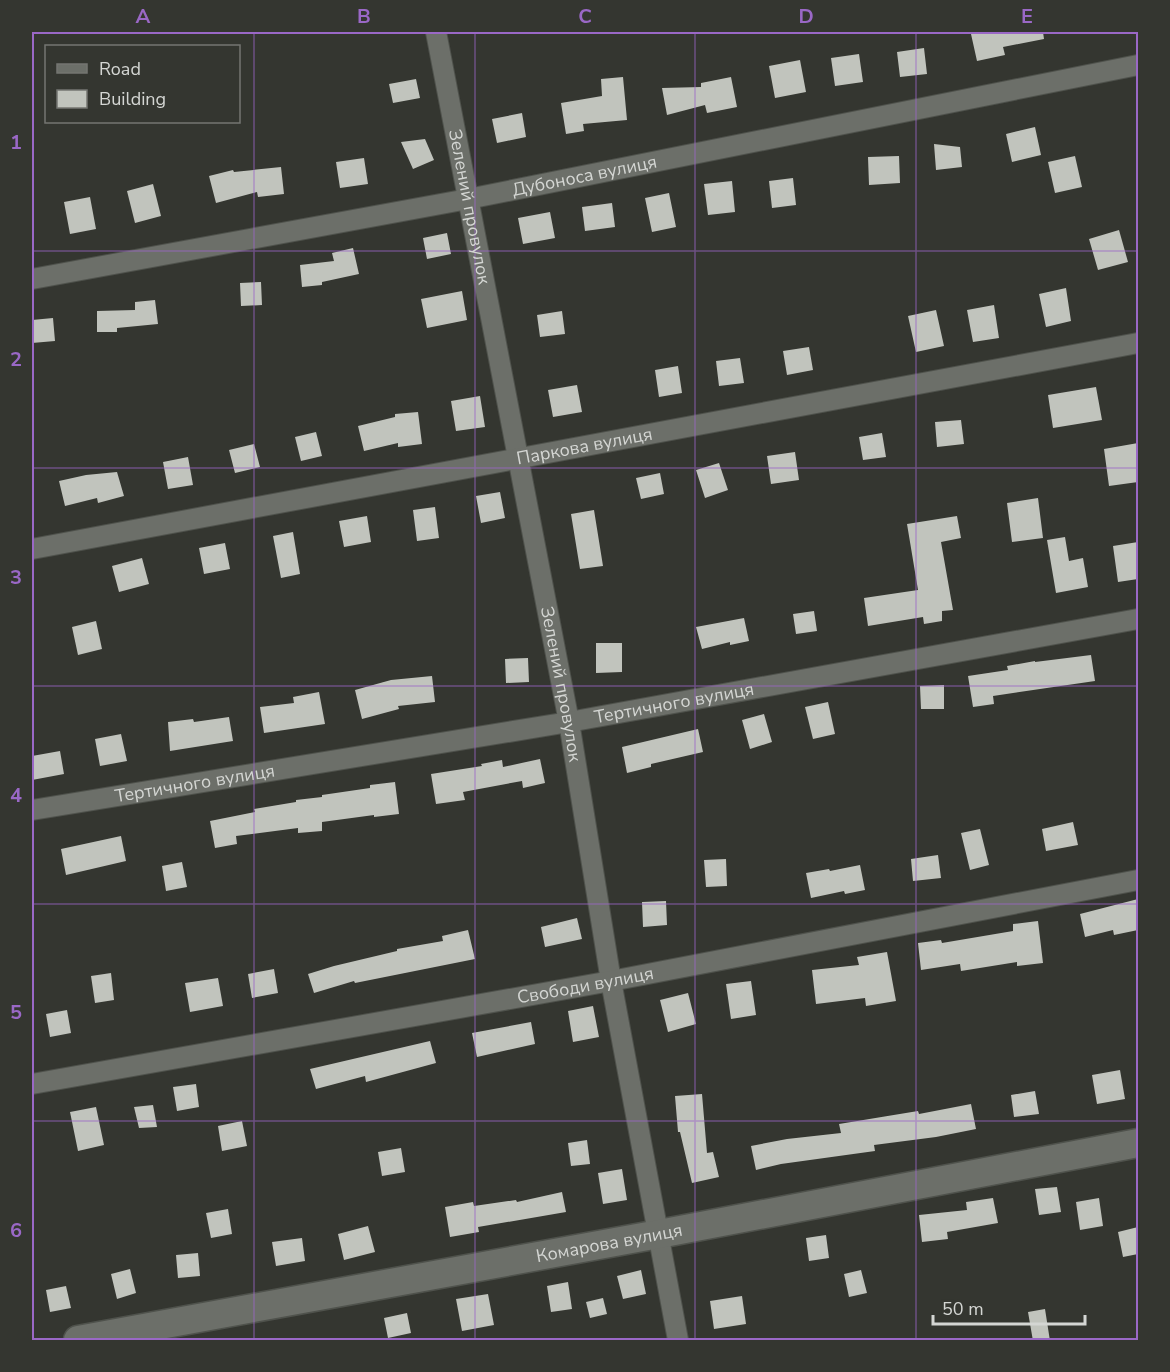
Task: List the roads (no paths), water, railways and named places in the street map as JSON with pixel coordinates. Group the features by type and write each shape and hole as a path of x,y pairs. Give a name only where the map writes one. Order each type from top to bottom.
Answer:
{"main road":[{"name":"Комарова вулиця","path":"78,1341 1138,1143"}],"street":[{"name":"Зелений провулок","path":"436,32 569,722 611,981 678,1341"},
{"name":"Дубоноса вулиця","path":"32,279 468,199 1138,65"},
{"name":"Паркова вулиця","path":"32,549 1138,343"},
{"name":"Тертичного вулиця","path":"32,810 569,722 1138,619"},
{"name":"Свободи вулиця","path":"32,1083 611,981 1138,880"}]}
